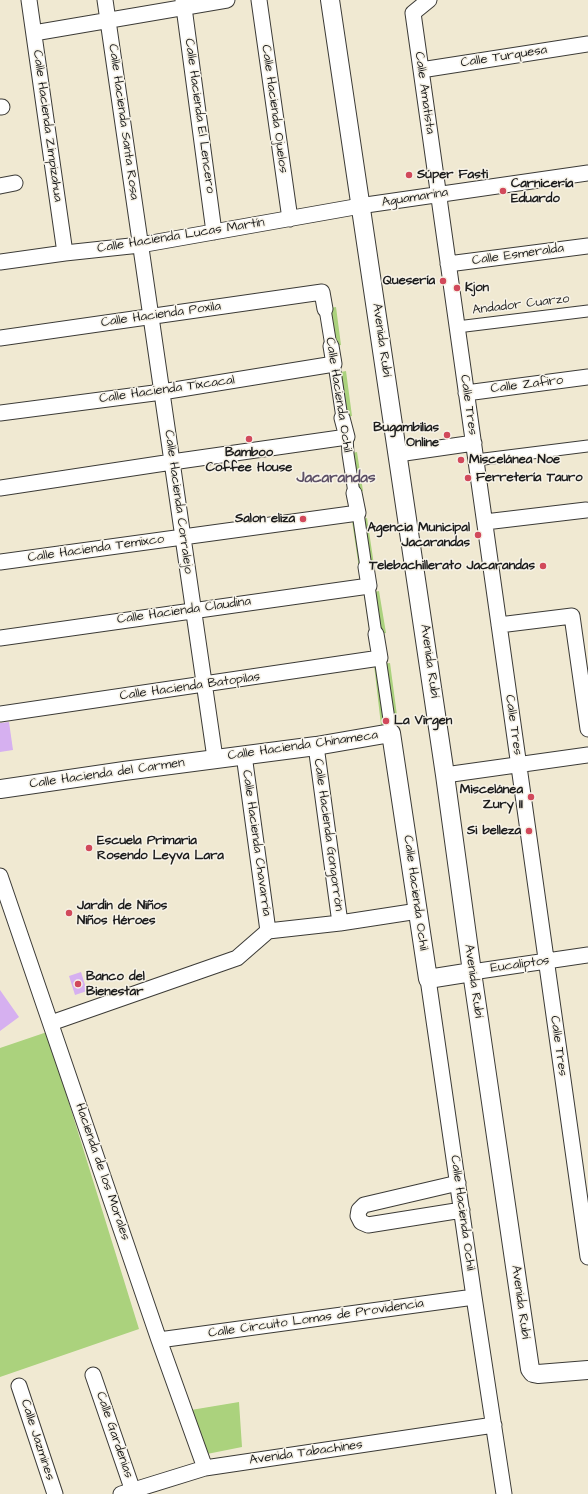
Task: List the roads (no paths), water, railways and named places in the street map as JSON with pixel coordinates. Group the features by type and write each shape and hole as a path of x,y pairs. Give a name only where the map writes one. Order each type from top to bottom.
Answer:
{"street":[{"name":"Calle Hacienda Zimpizahua","path":"29,0 65,253"},
{"name":"Calle Hacienda Santa Rosa","path":"105,0 140,245"},
{"path":"34,33 108,20 183,4 227,0"},
{"name":"Calle Hacienda Ojuelos","path":"259,0 290,219"},
{"name":"Avenida Rubí","path":"330,0 445,775 530,1369 533,1373 538,1374 588,1370"},
{"name":"Calle Amatista","path":"429,0 413,13 438,194"},
{"name":"Calle Hacienda El Lencero","path":"183,4 214,232"},
{"name":"Calle Turquesa","path":"421,70 588,44"},
{"name":"Aguamarina","path":"361,206 588,173"},
{"path":"0,186 15,184"},
{"name":"Calle Tres","path":"438,194 546,961 581,1162 588,1257"},
{"name":"Calle Hacienda Lucas Martín","path":"0,262 140,245 361,206"},
{"name":"Calle Hacienda Corralejo","path":"140,245 215,758"},
{"name":"Calle Esmeralda","path":"448,264 588,246"},
{"name":"Calle Hacienda Poxila","path":"0,338 322,292"},
{"name":"Calle Hacienda Ochil","path":"322,292 342,418 347,437 348,454 392,732 504,1494"},
{"name":"Andador Cuarzo","path":"457,327 588,311"},
{"name":"Calle Hacienda Tixcacal","path":"0,413 162,392 334,364"},
{"name":"Calle Zafiro","path":"466,393 588,377"},
{"path":"0,488 347,437"},
{"path":"398,454 474,443"},
{"path":"476,460 588,446"},
{"path":"485,522 586,510"},
{"name":"Calle Hacienda Temixco","path":"0,562 358,513"},
{"name":"Calle Hacienda Claudina","path":"0,638 369,586"},
{"path":"499,625 572,616 588,729"},
{"name":"Calle Hacienda Batopilas","path":"0,714 380,658"},
{"name":"Calle Hacienda Chinameca","path":"215,758 316,746 392,732"},
{"name":"Calle Hacienda Gongorrón","path":"316,746 340,923"},
{"name":"Calle Hacienda Chavarría","path":"244,755 268,931"},
{"path":"445,775 588,755"},
{"name":"Calle Hacienda del Carmen","path":"0,789 215,758"},
{"name":"Hacienda de los Morales","path":"0,876 159,1340 205,1468"},
{"path":"51,1023 237,958 268,931 340,923 418,911"},
{"name":"Eucaliptos","path":"428,979 588,955"},
{"path":"458,1183 364,1205 358,1216 361,1222 368,1225 462,1210"},
{"name":"Calle Circuito Lomas de Providencia","path":"159,1340 474,1297"},
{"name":"Calle Gardenias","path":"93,1376 130,1493"},
{"name":"Calle Jazmines","path":"19,1386 55,1494"},
{"name":"Avenida Tabachines","path":"130,1493 205,1468 494,1425"}],"place":[{"name":"Súper Fasti","path":"409,175"},
{"name":"Carnicería Eduardo","path":"503,191"},
{"name":"Quesería","path":"443,281"},
{"name":"Kjon","path":"457,288"},
{"name":"Bugambilias Online","path":"447,435"},
{"name":"Bamboo Coffee House","path":"249,439"},
{"name":"Miscelánea Noe","path":"461,460"},
{"name":"Ferretería Tauro","path":"468,478"},
{"name":"Salon eliza","path":"303,519"},
{"name":"Agencia Municipal Jacarandas","path":"478,535"},
{"name":"Telebachillerato Jacarandas","path":"543,566"},
{"name":"La Virgen","path":"386,721"},
{"name":"Miscelánea Zury II","path":"531,797"},
{"name":"Si belleza","path":"529,831"},
{"name":"Escuela Primaria Rosendo Leyva Lara","path":"89,848"},
{"name":"Jardín de Niños Niños Héroes","path":"69,913"},
{"name":"Banco del Bienestar","path":"78,984"}],"district":[{"name":"Jacarandas","path":"336,479"}]}
